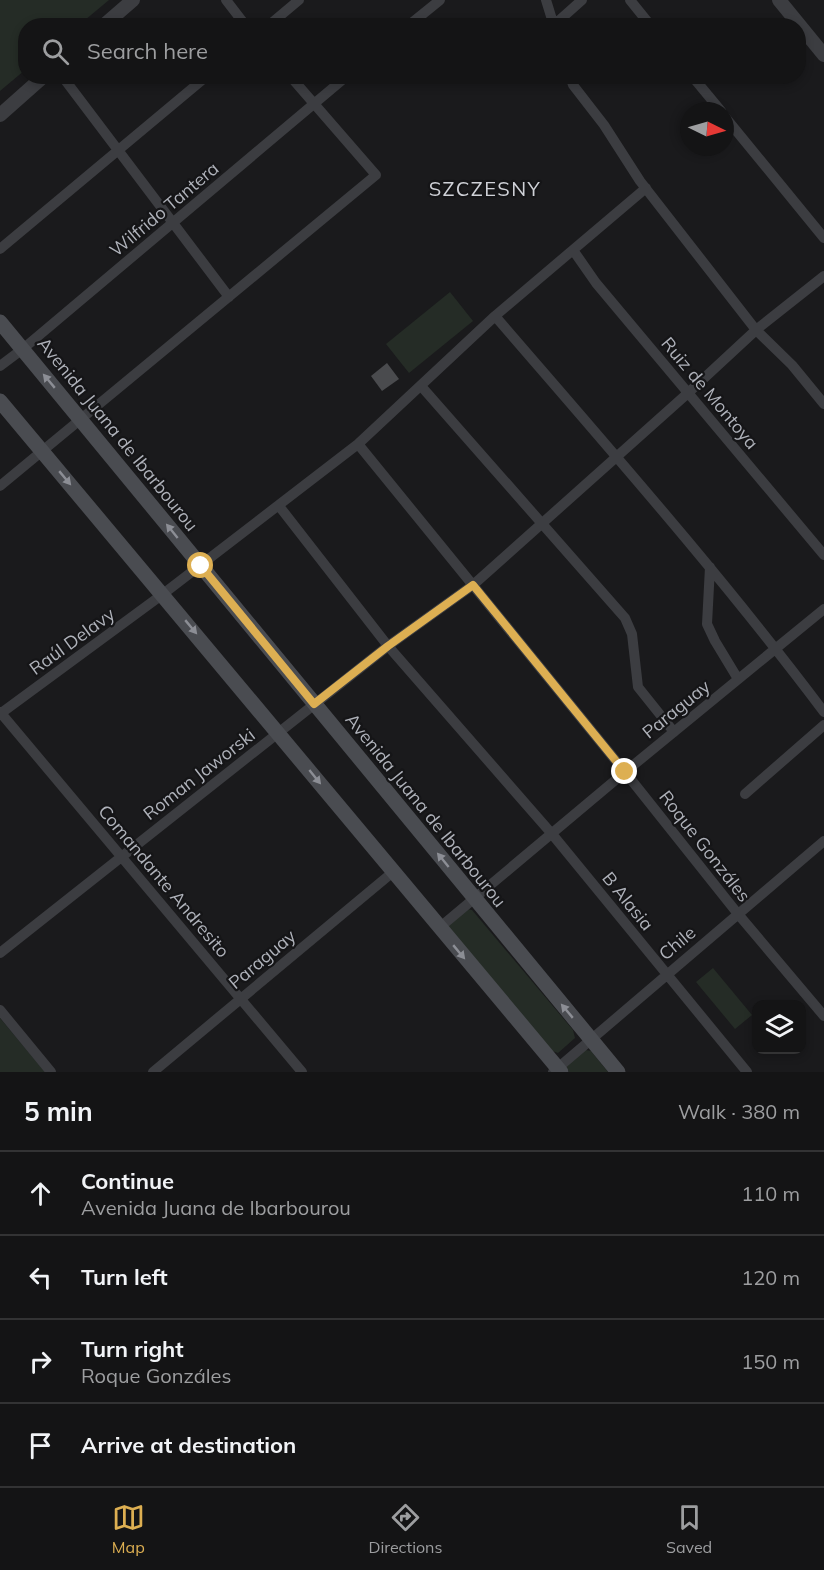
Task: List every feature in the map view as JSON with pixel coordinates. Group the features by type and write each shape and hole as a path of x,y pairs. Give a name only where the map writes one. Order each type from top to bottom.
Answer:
{"main road":[{"name":"Avenida Juana de Ibarbourou","path":"0,322 618,1072"},
{"path":"0,401 278,732 557,1071"}],"street":[{"path":"112,18 133,0"},
{"path":"226,0 240,18"},
{"path":"278,18 299,0"},
{"path":"418,18 441,0"},
{"path":"546,0 552,18"},
{"path":"562,18 582,0"},
{"path":"630,0 645,18"},
{"path":"779,0 794,18"},
{"path":"806,33 824,55"},
{"path":"0,115 35,84"},
{"path":"68,84 229,297"},
{"path":"0,249 198,84"},
{"path":"0,486 376,175 297,84"},
{"name":"Wilfrido Tantera","path":"0,366 338,84"},
{"path":"573,84 604,125 646,188 756,330 792,365 824,404"},
{"path":"698,84 713,102"},
{"path":"734,128 824,238"},
{"path":"646,188 495,316 710,567 776,648 824,712"},
{"name":"Ruiz de Montoya","path":"573,250 596,283 824,555"},
{"name":"Roman Jaworski","path":"0,953 388,646 473,585 756,330 824,276"},
{"name":"Raúl Delavy","path":"0,713 201,566 358,444 495,316"},
{"path":"421,386 625,618 632,634 638,687 674,732"},
{"name":"Roque Gonzáles","path":"358,444 738,914 824,1016"},
{"name":"B Alasia","path":"279,506 388,646 552,834 747,1072"},
{"path":"710,567 707,624 738,679"},
{"name":"Paraguay","path":"439,928 824,609"},
{"name":"Comandante Andresito","path":"0,713 302,1072"},
{"path":"745,794 824,725"},
{"name":"Chile","path":"557,1071 666,974 824,841"},
{"name":"Paraguay","path":"153,1072 393,872"},
{"path":"0,1010 51,1072"}],"shaded area":[{"path":"0,0 109,0 87,18 18,18 18,76 0,91"},
{"path":"450,292 473,321 409,373 386,344"},
{"path":"462,908 472,910 573,1030 575,1038 558,1053 547,1049 446,924"},
{"path":"713,968 752,1015 735,1029 696,982"},
{"path":"0,1018 45,1072 0,1072"},
{"path":"581,1049 591,1051 608,1072 569,1072 565,1064"}],"building":[{"path":"387,363 399,379 382,391 371,376"}],"district":[{"name":"SZCZESNY","path":"485,188"}],"route":[{"path":"201,566 314,704 388,646 473,585 625,772"}]}
